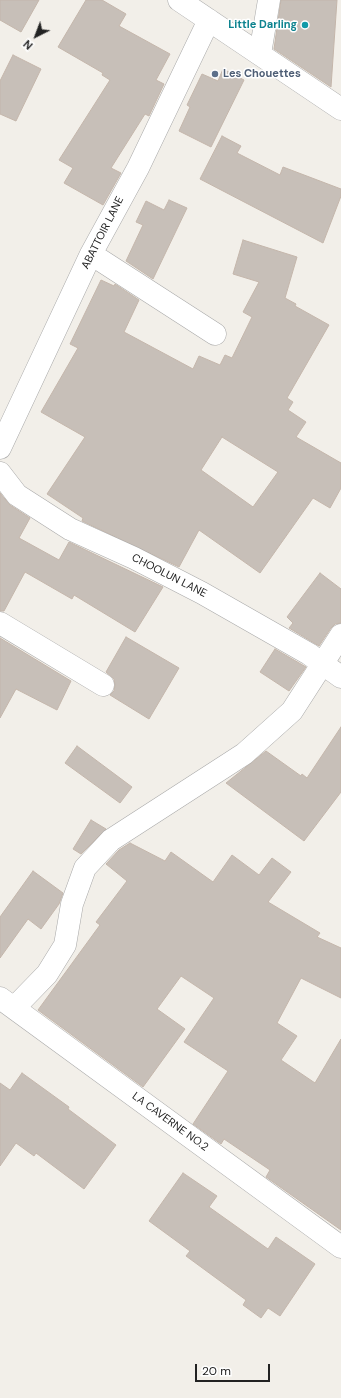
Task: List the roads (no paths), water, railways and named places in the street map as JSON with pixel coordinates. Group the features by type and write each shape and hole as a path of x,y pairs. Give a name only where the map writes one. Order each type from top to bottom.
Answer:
{"street":[{"path":"179,0 341,109"},
{"path":"260,54 269,0"},
{"name":"ABATTOIR LANE","path":"0,448 91,254 138,168 209,20"},
{"path":"91,254 215,334"},
{"name":"CHOOLUN LANE","path":"0,474 17,495 70,529 134,558 202,593 309,654 341,677"},
{"path":"0,623 102,685"},
{"path":"7,1003 47,974 65,945 72,904 85,868 111,840 244,754 292,711 341,635"},
{"name":"LA CAVERNE NO.2","path":"7,1003 341,1247"}],"place":[{"name":"Little Darling","path":"305,25"},
{"name":"Les Chouettes","path":"215,74"}]}
